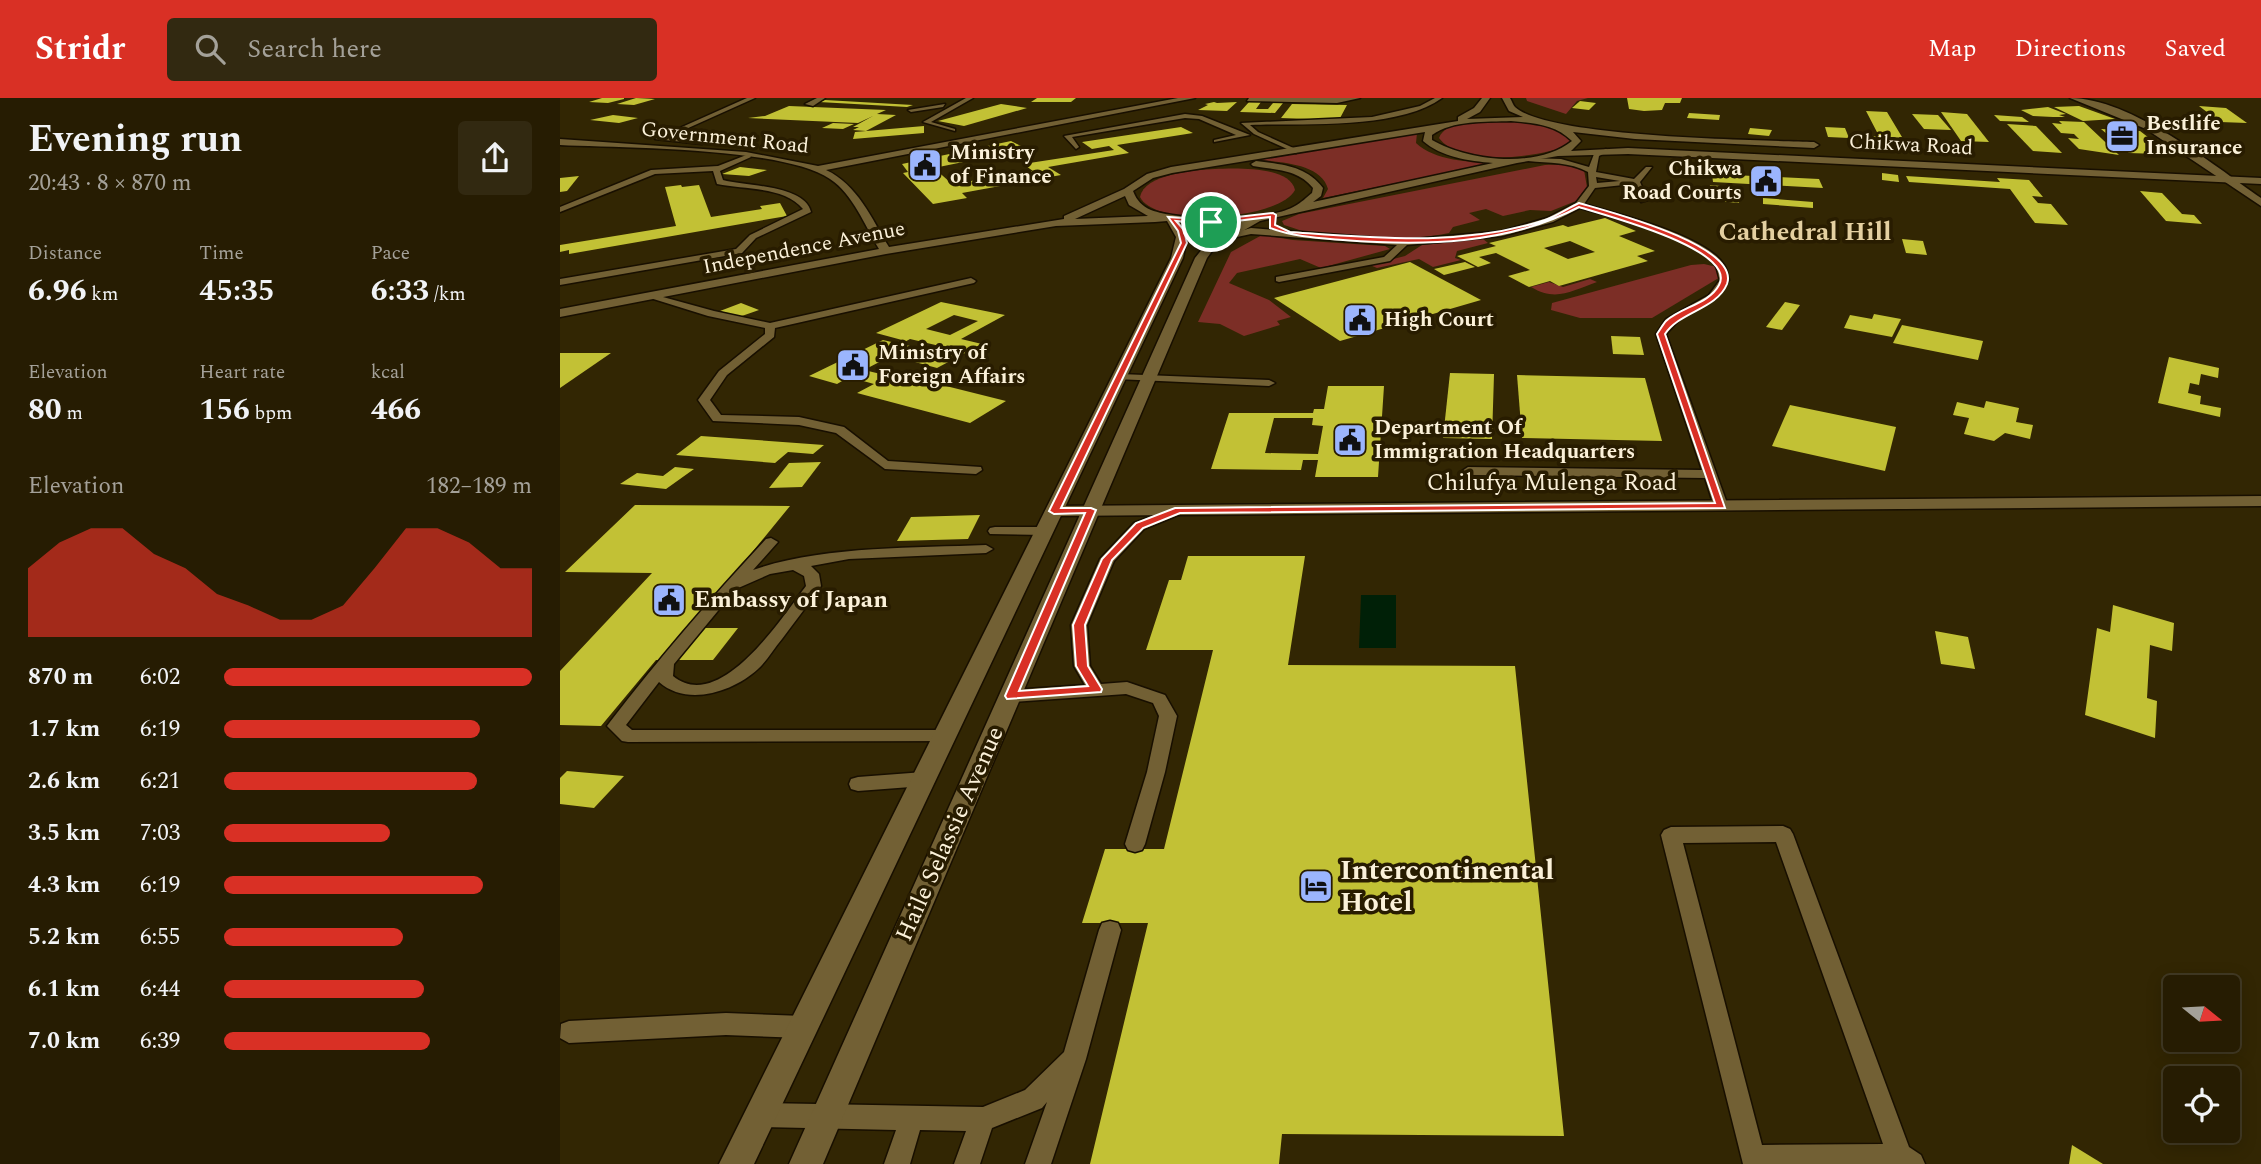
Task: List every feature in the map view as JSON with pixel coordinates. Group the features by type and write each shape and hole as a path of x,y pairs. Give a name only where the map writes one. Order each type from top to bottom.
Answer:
{"main road":[{"path":"820,168 1191,98"},
{"path":"1218,164 1436,128 1477,110 1486,98"},
{"path":"1506,98 1512,109 1544,123"},
{"path":"2074,98 2109,107 2136,119 2261,203"},
{"path":"1452,123 1497,119 1544,123"},
{"name":"Chikwa Road","path":"1544,123 1561,128 1635,136 1831,146"},
{"path":"1436,128 1428,134 1427,141 1448,153 1493,160 1523,159"},
{"path":"1559,154 1572,148 1577,141 1573,134 1561,128"},
{"name":"Government Road","path":"560,142 765,157 820,168 835,177 886,251"},
{"name":"Chikwa Road","path":"1523,159 1605,151 2261,181"},
{"path":"765,157 834,158 884,154"},
{"path":"1128,191 1129,200 1135,207 1149,214 1171,219 1211,222 1256,219 1523,159"},
{"path":"1218,164 1278,167 1307,175 1315,181 1317,194 1298,208"},
{"name":"Independence Avenue","path":"1056,223 1128,191 1150,176 1218,164"},
{"path":"2180,164 2235,167"},
{"name":"Independence Avenue","path":"560,313 886,251 1056,223 1171,219"},
{"name":"Haile Selassie Avenue","path":"736,1164 1184,243 1181,230 1171,219"},
{"name":"Haile Selassie Avenue","path":"806,1164 1201,258 1211,245 1256,219"},
{"name":"Chilufya Mulenga Road","path":"1050,521 1091,510 2261,501"}],"lane":[{"path":"700,143 658,139 752,98"},
{"path":"811,105 808,104 822,98"},
{"path":"953,130 926,122 970,98"},
{"path":"1289,101 1300,98"},
{"path":"1249,100 1338,101 1357,98"},
{"path":"1296,151 1244,124 1259,121 1372,119 1415,109 1438,98"},
{"path":"931,103 956,99"},
{"path":"911,110 930,108 956,99"},
{"path":"1076,147 1067,136 1185,116 1200,117 1243,136"},
{"path":"1259,121 1264,128 1311,149"},
{"path":"1216,141 1243,136 1281,135"},
{"path":"1223,237 1251,231 1404,243 1502,233 1550,220 1579,205 1593,186 1592,172 1596,155 1605,151"},
{"path":"560,210 654,172 719,168 749,156"},
{"path":"1523,159 1584,166 1592,172 1636,182"},
{"path":"560,282 739,251 744,242 757,233 797,219 808,210 803,202 790,193 755,190 720,182 716,171 719,168"},
{"path":"1593,186 1636,182 1649,169"},
{"path":"1636,182 1644,200"},
{"path":"1579,205 1678,237 1704,249 1721,265 1725,275 1723,285 1718,291 1669,322 1661,334 1721,506"},
{"path":"1273,215 1272,226 1289,233"},
{"path":"1279,279 1387,259 1404,243"},
{"path":"652,297 712,314 770,326 971,281"},
{"path":"770,326 770,335 723,373 704,400 717,418 799,421 839,430 885,465 976,470"},
{"path":"1120,377 1269,383"},
{"path":"1468,471 1710,474"},
{"path":"1096,689 1082,666 1079,625 1107,559 1139,526 1178,510"},
{"path":"995,531 1050,521"},
{"path":"771,542 666,663 616,726 628,736 944,736"},
{"path":"731,586 758,572 849,555 986,549"},
{"path":"814,578 849,555"},
{"path":"666,663 664,678 669,685 680,689 711,687 743,673 754,664 814,586 814,578 810,572 788,566"},
{"path":"1011,696 1126,688 1159,699 1168,716 1156,772 1135,844"},
{"path":"858,784 924,779"},
{"path":"1783,834 1906,1160 1753,1158 1671,835 1783,834"},
{"path":"1038,1164 1074,1059 1110,930"},
{"path":"569,1032 726,1024 803,1027"},
{"path":"760,1115 983,1119 1033,1099 1074,1059"},
{"path":"897,1164 912,1118"},
{"path":"967,1164 983,1119"}],"shaded area":[{"path":"1526,98 1588,98 1577,101 1566,114 1527,101"},
{"path":"1495,120 1553,126 1573,139 1570,145 1540,153 1482,157 1450,147 1439,138 1443,132 1455,125"},
{"path":"1417,133 1416,143 1433,154 1494,163 1323,198 1328,189 1318,174 1300,166 1260,160"},
{"path":"1565,164 1584,170 1587,187 1576,201 1551,211 1530,210 1503,216 1486,209 1469,213 1480,220 1453,227 1449,233 1399,239 1328,237 1284,225 1282,221 1299,214 1545,165"},
{"path":"1215,169 1248,169 1273,173 1291,182 1295,190 1284,200 1266,208 1218,217 1169,214 1151,207 1140,197 1144,189 1160,178"},
{"path":"1262,235 1293,240 1385,246 1390,249 1321,268 1300,259 1237,273 1229,283 1269,300 1291,317 1277,321 1280,325 1244,336 1220,324 1198,322 1231,252"},
{"path":"1483,239 1488,243 1457,251 1455,258 1461,260 1433,267 1419,259 1377,268 1370,265 1405,256 1422,245"},
{"path":"1691,265 1717,267 1722,276 1652,318 1580,318 1551,310 1552,303"},
{"path":"1590,279 1597,282 1564,294 1548,294 1531,287 1549,282 1563,287"},
{"path":"1361,595 1396,595 1396,648 1359,648"}],"building":[{"path":"602,98 624,99 608,103 589,102"},
{"path":"636,98 655,99 634,105 617,104"},
{"path":"1037,98 1076,98 1071,102 1031,102"},
{"path":"1627,98 1682,98 1680,103 1665,103 1662,110 1644,111 1629,109"},
{"path":"825,100 913,105 907,107 819,102"},
{"path":"1580,101 1596,103 1589,110 1572,108"},
{"path":"1237,102 1227,111 1198,110 1208,105 1205,104"},
{"path":"1249,102 1261,102 1256,109 1268,109 1273,103 1283,103 1275,113 1240,112"},
{"path":"1001,104 1027,108 964,126 938,121"},
{"path":"1292,104 1347,105 1339,120 1281,118"},
{"path":"789,106 886,110 877,114 896,115 866,131 853,130 859,127 853,127 873,116 858,123 748,118 765,116"},
{"path":"2079,106 2115,119 2083,121 2054,107"},
{"path":"2199,106 2226,108 2247,123 2220,122"},
{"path":"2048,107 2066,114 2059,115 2065,117 2033,116 2021,110"},
{"path":"1866,111 1887,112 1902,137 1899,137 1902,144 1875,143 1873,136 1879,136"},
{"path":"1941,112 1967,114 1989,142 1961,141"},
{"path":"1689,113 1720,115 1719,120 1687,118"},
{"path":"1912,114 1938,115 1951,130 1924,129"},
{"path":"613,115 638,118 619,123 590,120"},
{"path":"1994,115 2022,117 2029,122 2000,121"},
{"path":"2059,121 2084,122 2119,155 2079,149 2068,138 2079,139 2074,134 2061,133 2052,123 2062,124"},
{"path":"833,123 854,124 843,129 822,128"},
{"path":"2007,124 2036,126 2062,153 2033,151"},
{"path":"924,126 924,133 853,139 855,132"},
{"name":"Ministry of Finance","path":"1181,127 1193,133 1117,145 1129,153 1048,167 1061,175 962,193 967,198 933,204 903,173 908,172 902,164 1011,141 1027,149 934,168 952,184 1033,171 1023,164 1114,150 1109,146 1092,149 1082,142"},
{"path":"1825,127 1845,128 1849,138 1828,137"},
{"path":"1750,128 1772,130 1769,136 1748,134"},
{"path":"2101,129 2140,131 2166,151 2155,151 2159,154 2129,153"},
{"path":"1692,163 1711,164 1713,174 1693,173"},
{"path":"740,167 767,170 749,176 722,174"},
{"path":"1882,173 1898,175 1899,182 1882,180"},
{"name":"Chikwa Road Courts","path":"1712,174 1819,179 1823,188 1713,182"},
{"path":"579,176 567,191 560,192 560,178"},
{"path":"1906,176 2000,182 1997,178 2029,180 2043,197 2032,196 2038,203 2051,204 2068,225 2035,223 2010,189 1909,182"},
{"path":"699,185 711,217 762,209 760,206 780,203 787,216 569,254 569,250 560,252 560,245 676,226 665,187"},
{"path":"1710,185 1741,188 1739,203 1707,200"},
{"path":"2140,191 2162,193 2182,214 2194,215 2202,224 2166,221"},
{"path":"1763,198 1813,202 1813,208 1763,204"},
{"path":"1605,218 1636,231 1619,236 1655,251 1637,256 1648,261 1559,286 1550,281 1529,287 1508,276 1530,270 1496,253 1479,257 1491,263 1478,267 1457,256 1496,246 1489,243 1563,225 1568,227","holes":["1570,241 1595,252 1568,259 1544,248"]},
{"path":"1902,239 1923,241 1927,255 1906,253"},
{"name":"High Court","path":"1410,262 1481,300 1340,341 1274,298"},
{"path":"1465,262 1475,267 1444,275 1434,269"},
{"name":"Ministry of Foreign Affairs","path":"941,302 1005,315 961,339 982,344 937,368 915,362 944,347 910,339 901,344 910,346 864,370 889,376 894,373 1006,401 970,423 857,393 874,384 849,377 837,384 809,376 883,340 896,343 902,340 876,333","holes":["954,315 978,321 950,335 926,329"]},
{"path":"1785,302 1800,305 1782,330 1766,327"},
{"path":"741,303 759,310 739,317 720,311"},
{"path":"1874,314 1901,319 1892,337 1844,328 1850,315 1872,319"},
{"path":"1902,325 1983,341 1978,360 1893,343"},
{"path":"1611,336 1640,337 1644,355 1613,354"},
{"path":"560,353 611,353 560,388"},
{"path":"2169,357 2219,368 2218,378 2201,374 2199,385 2190,383 2188,393 2201,396 2200,404 2221,408 2220,417 2158,403"},
{"path":"1450,373 1494,374 1492,439 1443,438"},
{"path":"1517,375 1645,378 1662,441 1522,438"},
{"name":"Department Of Immigration Headquarters","path":"1328,386 1384,386 1378,477 1315,477 1318,460 1303,460 1301,470 1211,469 1229,413 1313,413 1314,409 1324,409","holes":["1274,418 1313,418 1312,425 1323,426 1318,454 1265,453"]},
{"path":"1986,401 2019,408 2016,422 2033,425 2030,439 2005,433 1994,441 1964,434 1969,418 1953,415 1957,402 1984,408"},
{"path":"1790,405 1896,427 1885,471 1772,446"},
{"path":"701,436 824,445 813,454 788,452 775,463 676,455"},
{"path":"821,462 802,487 769,488 789,463"},
{"path":"675,467 694,469 666,489 620,484 637,473 663,476"},
{"name":"Embassy of Japan","path":"635,505 790,506 690,628 738,628 713,660 656,660 601,726 560,725 560,671 652,573 565,572"},
{"path":"980,515 968,539 897,541 911,517"},
{"name":"Intercontinental Hotel","path":"1188,556 1305,556 1288,665 1515,666 1564,1136 1282,1134 1279,1164 1090,1164 1148,923 1082,923 1105,849 1164,849 1213,650 1146,650 1169,580 1181,580"},
{"path":"2113,605 2174,623 2172,651 2150,645 2147,698 2157,701 2155,738 2085,715 2097,628 2110,632"},
{"path":"1935,631 1968,637 1975,669 1941,664"},
{"path":"567,771 624,776 594,808 560,804 560,778"},
{"path":"2072,1145 2103,1164 2069,1164"}],"place":[{"name":"Bestlife Insurance","path":"2122,136"},
{"name":"Ministry of Finance","path":"925,165"},
{"name":"Chikwa Road Courts","path":"1766,181"},
{"name":"High Court","path":"1360,320"},
{"name":"Ministry of Foreign Affairs","path":"853,365"},
{"name":"Department Of Immigration Headquarters","path":"1350,440"},
{"name":"Embassy of Japan","path":"669,600"},
{"name":"Intercontinental Hotel","path":"1316,886"}],"district":[{"name":"Cathedral Hill","path":"1805,232"}],"route":[{"path":"1579,205 1678,237 1704,249 1721,265 1725,275 1723,285 1712,297 1669,322 1661,334 1721,506 1178,510 1139,526 1107,559 1079,625 1082,666 1096,689 1011,696 1091,510 1054,511 1184,243 1181,230 1171,219 1211,222 1273,215 1272,226 1289,233 1404,243 1502,233 1550,220 1579,205"}]}
